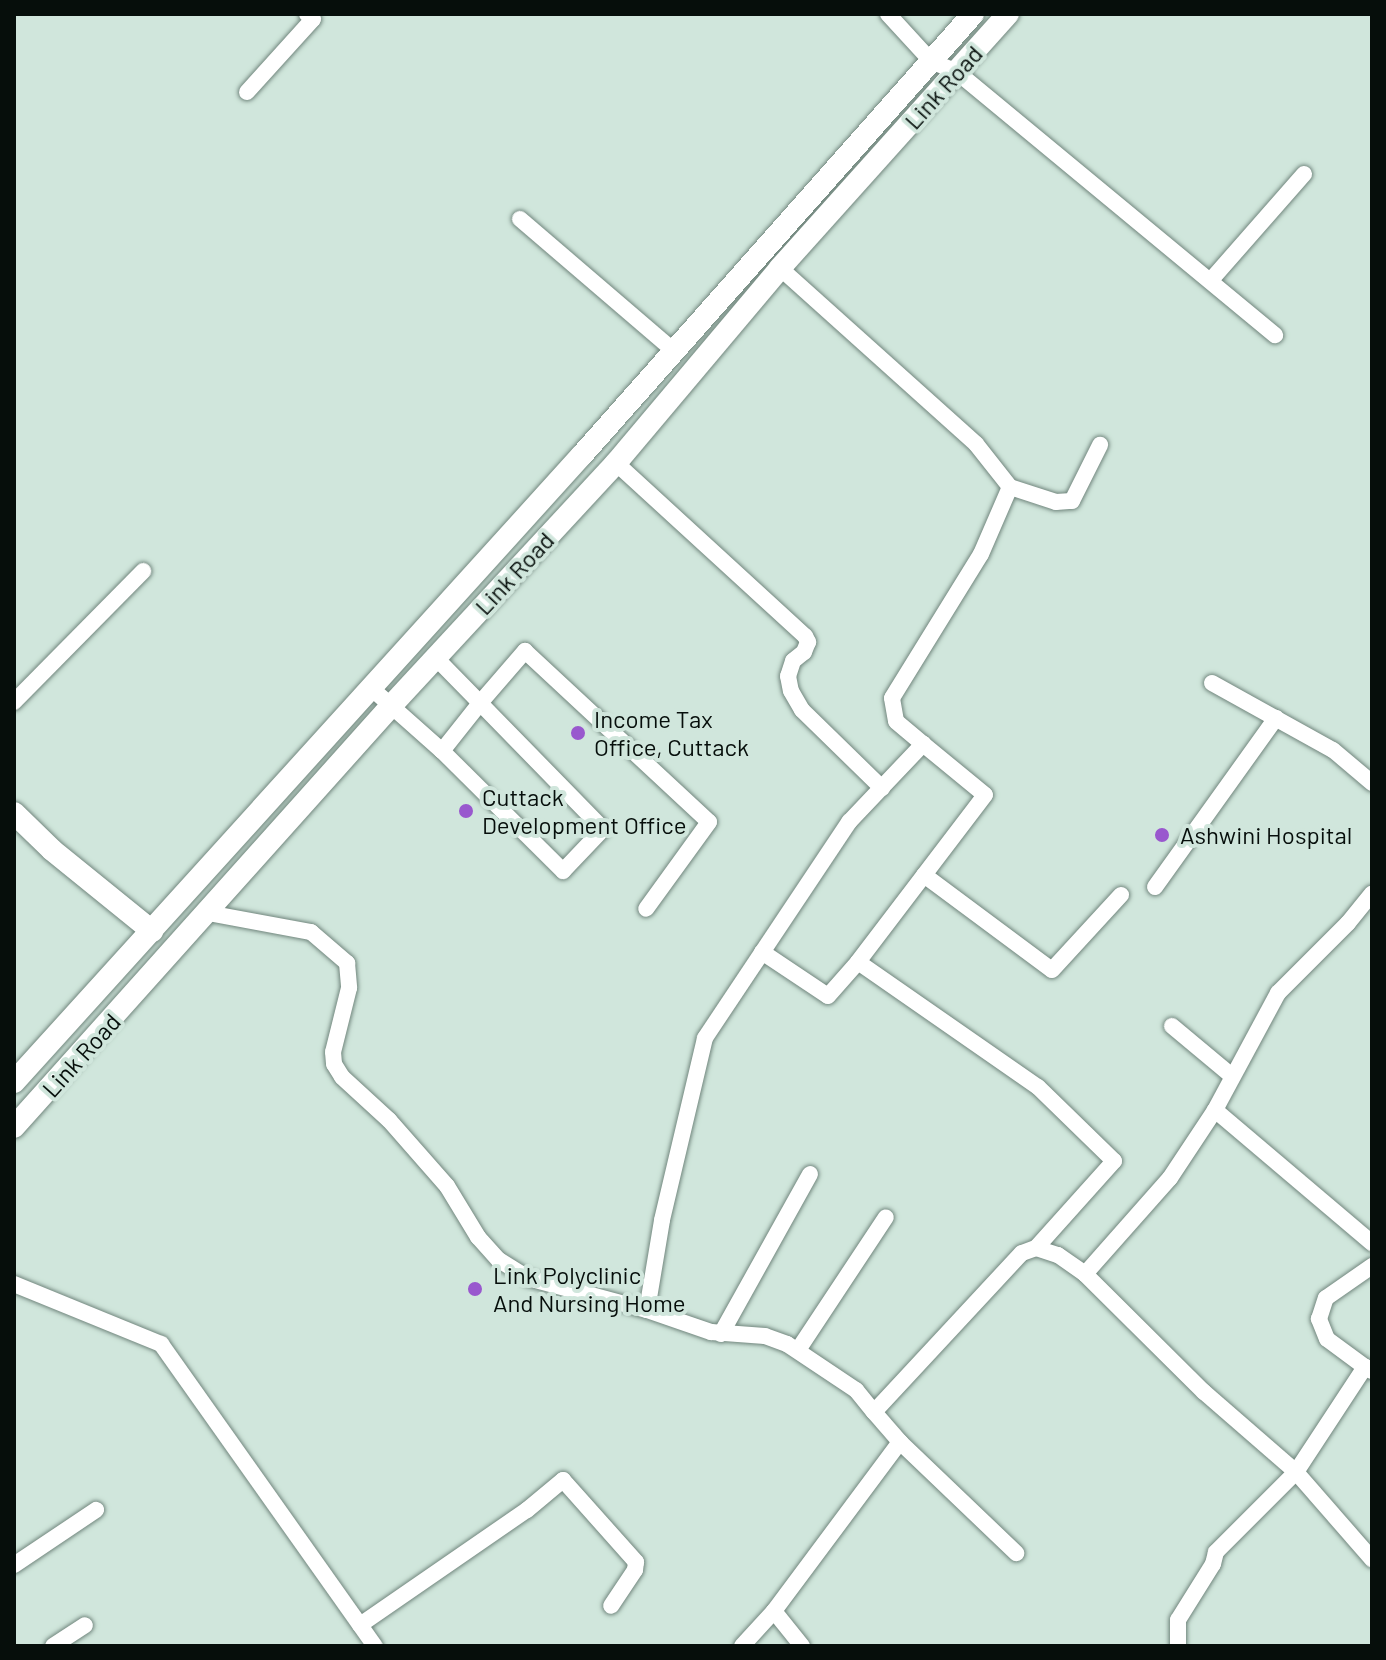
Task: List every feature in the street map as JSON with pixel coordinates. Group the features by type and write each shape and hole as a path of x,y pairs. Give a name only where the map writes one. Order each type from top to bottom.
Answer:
{"main road":[{"name":"Link Road","path":"17,1073 152,931 973,14"},
{"name":"Link Road","path":"14,1127 391,706 616,463 780,268 1008,14"},
{"path":"14,813 52,850 152,931"}],"street":[{"path":"247,92 313,19 307,14"},
{"path":"888,14 931,61 957,72 1275,335"},
{"path":"1211,280 1304,174"},
{"path":"520,219 673,350"},
{"path":"780,268 976,444 1010,487 1056,502 1072,501 1100,445"},
{"path":"616,463 805,636 808,642 793,661 788,676 791,691 802,710 882,788"},
{"path":"762,952 828,996 858,962 985,795 896,721 892,698 981,554 1010,487"},
{"path":"14,702 143,571"},
{"path":"442,751 525,651 709,822 646,909"},
{"path":"370,687 442,751 563,871 603,829 436,658"},
{"path":"1212,683 1333,750 1372,783"},
{"path":"1155,887 1276,718"},
{"path":"647,1310 662,1220 705,1038 849,822 923,744"},
{"path":"924,875 1052,970 1121,895"},
{"path":"1085,1274 1170,1178 1215,1110 1278,993 1348,923 1372,893"},
{"path":"208,913 311,932 347,963 349,988 333,1052 334,1064 342,1077 389,1120 447,1186 478,1237 499,1260 528,1278 647,1310 721,1334 765,1336 798,1350 856,1390 900,1442 1016,1553"},
{"path":"858,962 1038,1087 1114,1161 1036,1248 1012,1263 874,1412"},
{"path":"1172,1026 1232,1076"},
{"path":"1215,1110 1372,1243"},
{"path":"721,1334 810,1174"},
{"path":"798,1350 886,1217"},
{"path":"1036,1248 1058,1255 1085,1274 1204,1392 1296,1472 1372,1559"},
{"path":"1178,1646 1178,1620 1213,1564 1216,1552 1296,1472 1368,1369 1327,1339 1319,1319 1326,1298 1372,1266"},
{"path":"14,1284 161,1344 375,1646"},
{"path":"742,1646 774,1611 900,1442"},
{"path":"360,1625 527,1510 563,1480 636,1562 611,1606"},
{"path":"14,1565 96,1510"},
{"path":"774,1611 802,1646"},
{"path":"53,1646 85,1625"}],"place":[{"name":"Income Tax Office, Cuttack","path":"578,733"},
{"name":"Cuttack Development Office","path":"466,811"},
{"name":"Ashwini Hospital","path":"1162,835"},
{"name":"Link Polyclinic And Nursing Home","path":"475,1289"}]}
